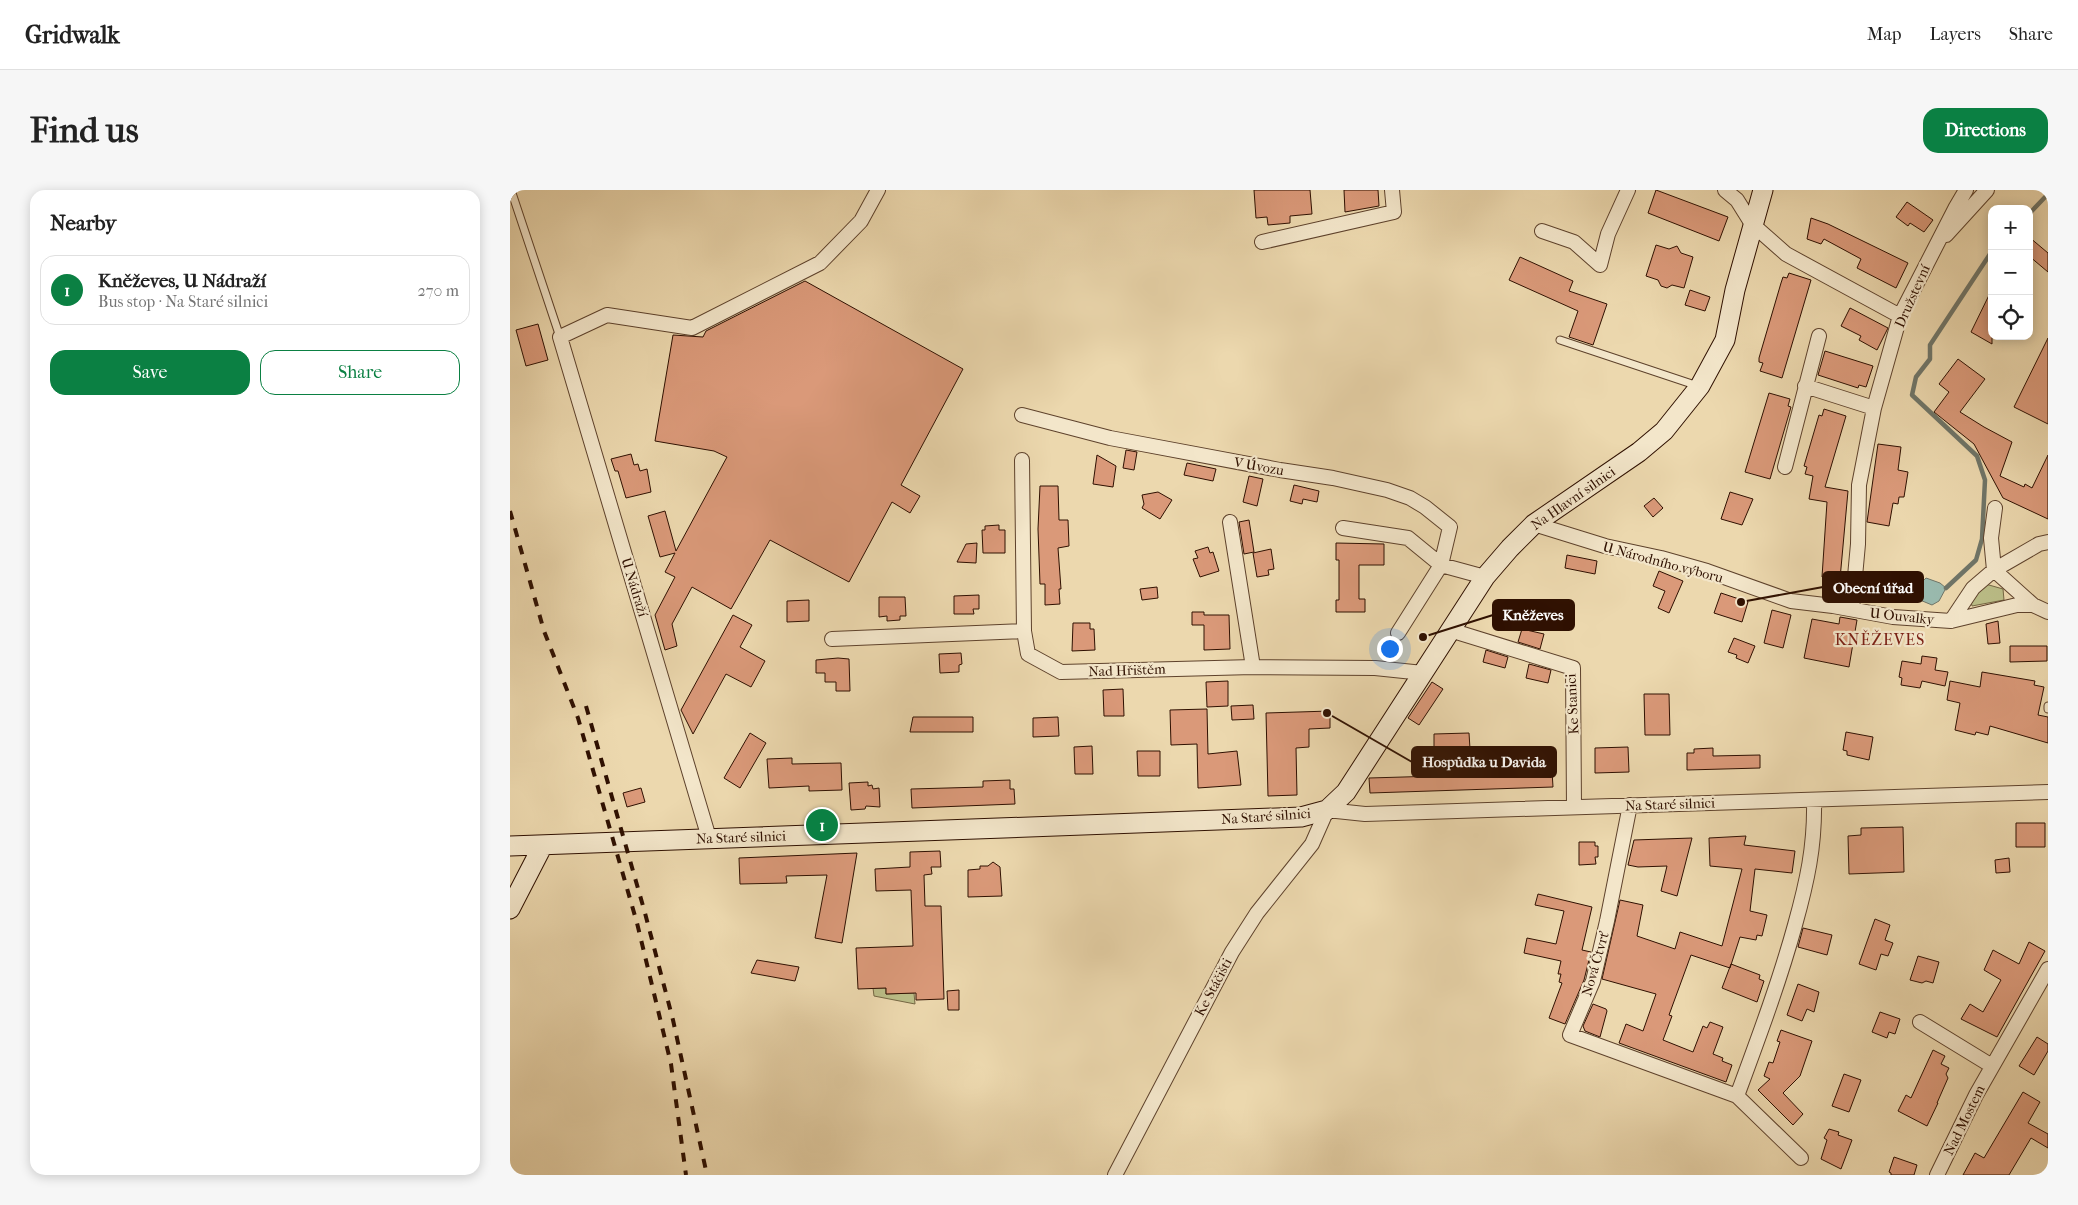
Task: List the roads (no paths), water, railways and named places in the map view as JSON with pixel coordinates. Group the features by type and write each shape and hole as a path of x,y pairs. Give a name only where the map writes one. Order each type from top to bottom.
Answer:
{"street":[{"path":"560,337 607,315 692,328 820,263 860,221 878,190"},
{"path":"1262,242 1394,212 1392,190"},
{"path":"1542,231 1574,242 1600,265 1608,234 1628,190"},
{"path":"1725,190 1737,200 1752,224 1786,254 1900,316"},
{"name":"Na Hlavní silnici","path":"1327,810 1346,792 1485,577 1510,548 1534,524 1639,452 1664,431 1681,413 1700,386 1725,340 1752,224 1763,190"},
{"name":"Družstevní","path":"1852,609 1858,544 1859,485 1874,408 1900,316 1966,190"},
{"path":"1935,247 1987,190"},
{"path":"1785,466 1819,336"},
{"name":"U Nádraží","path":"560,337 709,838"},
{"path":"1805,386 1874,408"},
{"name":"V Úvozu","path":"1022,415 1110,438 1333,478 1387,490 1410,498 1425,507 1450,527 1441,565"},
{"name":"Nad Hřištěm","path":"1022,460 1024,631 1028,654 1061,672 1253,667 1375,668 1423,673"},
{"path":"1995,508 1991,538 1994,570 2039,544 2048,542"},
{"path":"1230,522 1253,667"},
{"name":"U Národního výboru","path":"1534,524 1605,546 1661,558 1707,571 1791,601 1852,609"},
{"path":"1343,528 1408,538 1441,565 1485,577"},
{"path":"1398,633 1441,565"},
{"name":"U Ouvalky","path":"1951,621 1973,588 1994,570 2033,606"},
{"name":"U Ouvalky","path":"1852,609 1893,617 1951,621 2017,605 2033,606 2048,612"},
{"name":"Ke Stanici","path":"1450,630 1573,668 1574,807"},
{"path":"832,639 1024,631"},
{"name":"Na Staré silnici","path":"510,846 1301,817 1327,810 1365,814 2048,792"},
{"path":"1737,1096 1780,980 1801,901 1809,869 1815,831 1814,801"},
{"name":"Nová Čtvrť","path":"1630,805 1593,981 1570,1035 1737,1096 1801,1158"},
{"name":"Ke Stáčišti","path":"1115,1175 1232,952 1257,914 1312,844 1327,810"},
{"path":"510,909 543,845"},
{"name":"Nad Mostem","path":"1937,1175 1992,1066 2048,969"},
{"path":"1920,1022 1992,1066"}],"lane":[{"path":"511,190 560,337"},
{"path":"1560,340 1700,386"}],"waterway":[{"path":"2033,210 2048,194"},
{"path":"1946,588 1976,560 1982,539 1985,480 1977,456 1912,395 1916,377 1930,359 1930,345 1988,257"}],"railway":[{"path":"510,511 544,631 578,718 637,923 671,1064 686,1175"},
{"path":"586,706 645,913 673,1020 707,1175"}],"place":[{"name":"Obecní úřad","path":"1741,602"},
{"name":"Kněževes","path":"1423,637"},
{"name":"Hospůdka u Davida","path":"1327,713"},
{"name":"Kněževes, U Nádraží","path":"822,825"}],"district":[{"name":"KNĚŽEVES","path":"1880,639"}]}
